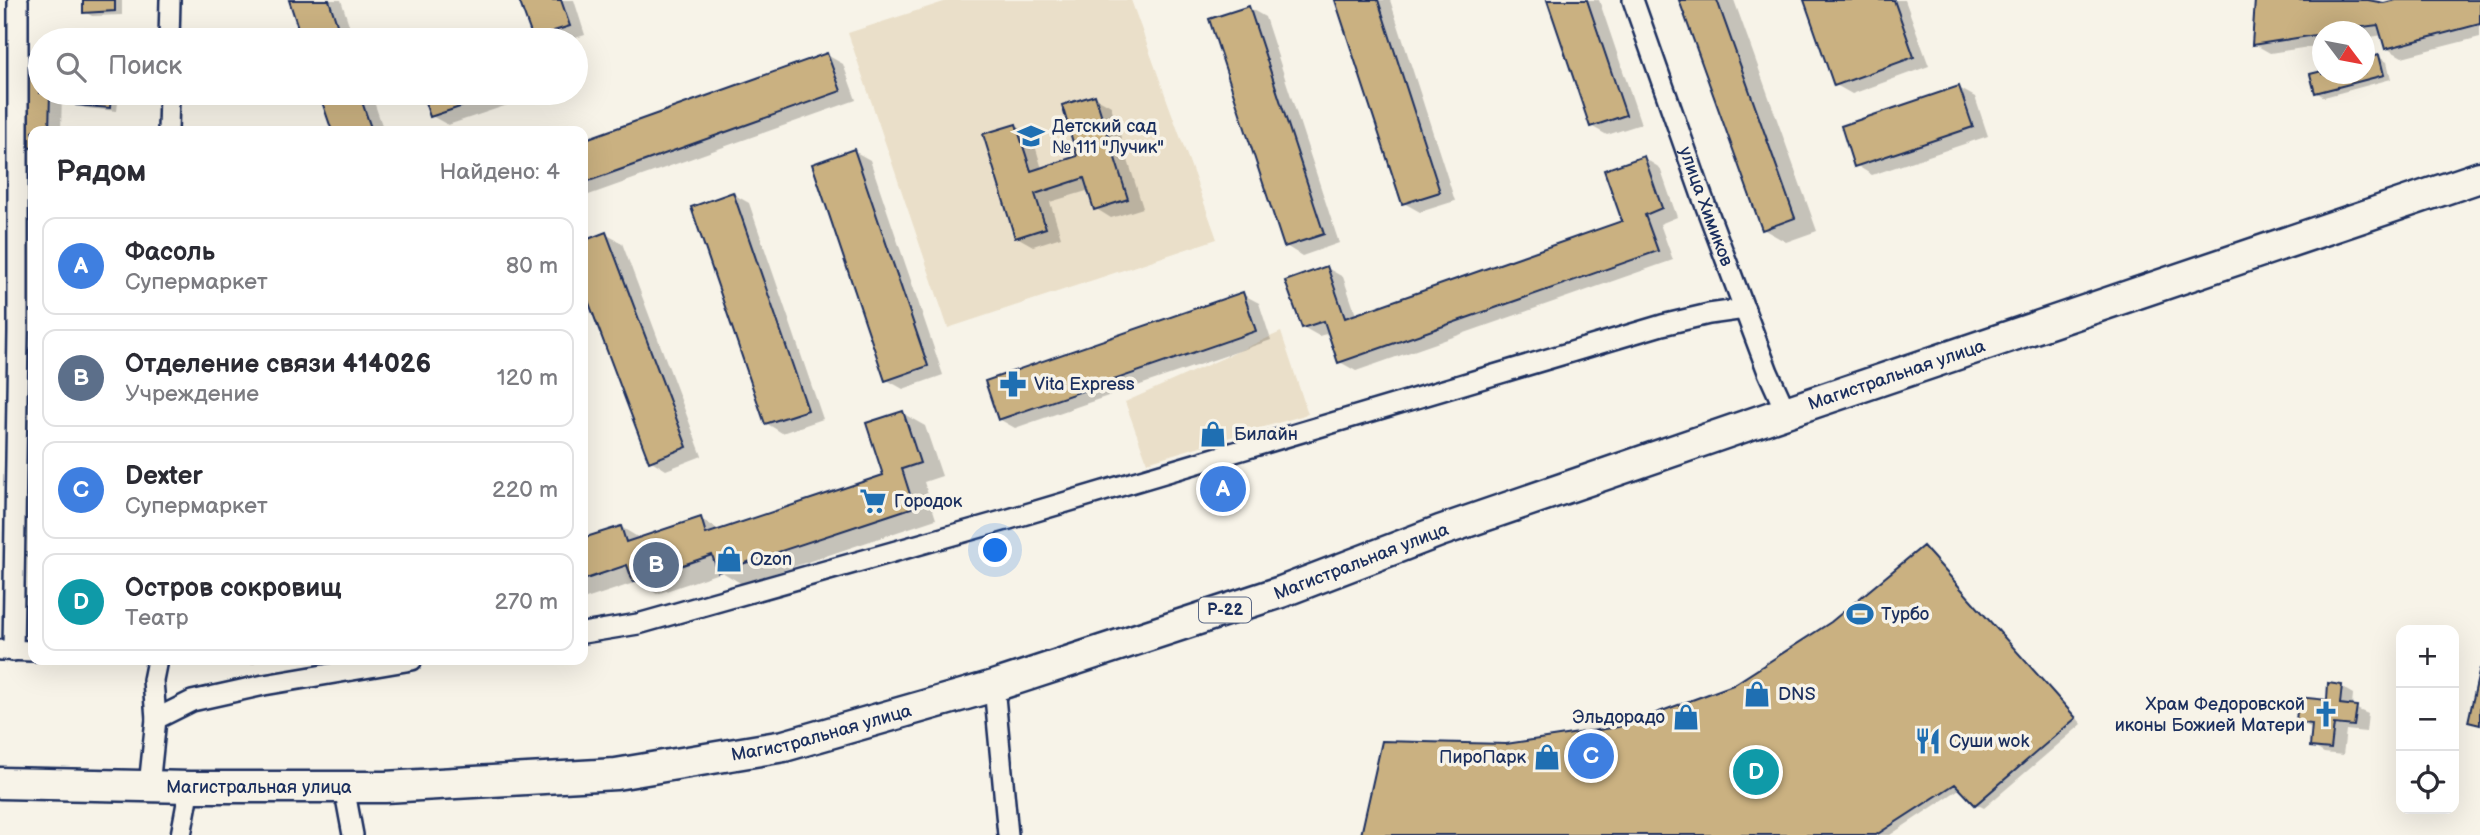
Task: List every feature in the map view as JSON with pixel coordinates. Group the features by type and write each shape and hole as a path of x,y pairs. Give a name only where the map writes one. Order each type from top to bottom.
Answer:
{"highway":[{"name":"Магистральная улица","path":"0,783 384,787 616,774 784,746 994,685 1281,592 1440,531 2480,177"}],"street":[{"path":"18,0 18,332 6,650 28,651"},
{"path":"169,28 170,0"},
{"name":"улица Химиков","path":"1633,0 1768,373 1786,412"},
{"path":"168,126 169,105"},
{"path":"588,632 638,624 1006,520 1662,325 1745,309"},
{"path":"149,786 156,719 153,680 156,665"},
{"path":"156,719 192,701 264,685 382,665"},
{"path":"994,685 1008,835"},
{"path":"181,835 190,787"},
{"path":"344,787 353,835"}],"shaded area":[{"name":"Детский сад № 111 \"Лучик\"","path":"950,0 1131,0 1217,239 948,328 848,33"},
{"path":"1281,332 1308,414 1147,462 1125,402"}],"building":[{"path":"83,0 115,0 115,11 83,13"},
{"path":"289,0 329,0 338,28 298,28"},
{"path":"519,0 561,0 570,26 529,28"},
{"path":"1335,0 1378,0 1440,192 1402,204"},
{"path":"1547,0 1587,0 1626,115 1590,127"},
{"path":"1679,0 1717,0 1795,218 1762,230"},
{"path":"1804,0 1894,0 1914,57 1834,86"},
{"path":"2255,0 2368,0 2384,3 2395,0 2480,0 2480,24 2385,49 2375,21 2312,21 2312,36 2252,45"},
{"path":"1249,6 1324,234 1284,247 1209,19"},
{"path":"827,53 841,91 588,181 588,138"},
{"path":"2379,55 2384,75 2375,77 2375,56"},
{"path":"27,76 28,105 50,105 49,126 28,126 28,147 24,147"},
{"path":"2313,84 2350,84 2315,93"},
{"path":"1959,86 1973,127 1854,167 1841,126"},
{"path":"1095,95 1128,199 1094,210 1084,178 1035,194 1046,228 1015,238 983,134 1016,124 1031,171 1077,156 1062,105"},
{"path":"76,105 110,105 110,108"},
{"path":"323,105 363,105 370,126 330,126"},
{"path":"426,105 466,105 430,117"},
{"path":"854,149 928,366 885,381 812,164"},
{"path":"1644,156 1662,208 1645,215 1658,251 1338,363 1324,321 1302,328 1285,281 1327,266 1345,318 1622,221 1604,170"},
{"path":"733,192 808,410 765,424 691,207"},
{"path":"606,232 687,447 649,462 588,300 588,239"},
{"path":"1243,292 1256,331 998,420 985,381"},
{"path":"903,411 920,463 902,469 914,507 718,572 712,555 633,582 627,565 588,578 588,536 621,526 626,542 701,517 706,534 883,475 866,423"},
{"path":"1923,546 2076,718 1975,805 1955,784 1876,835 1361,835 1382,741 1506,744 1618,727 1733,685 1831,622"},
{"path":"2480,668 2480,725 2468,722"},
{"name":"Храм Федоровской иконы Божией Матери","path":"2328,683 2342,685 2340,704 2357,706 2354,726 2334,724 2331,749 2310,747 2312,724 2296,722 2298,697 2327,700"}],"place":[{"name":"Детский сад № 111 \"Лучик\"","path":"1031,136"},
{"name":"Vita Express","path":"1013,384"},
{"name":"Билайн","path":"1213,434"},
{"name":"Фасоль","path":"1223,489"},
{"name":"Городок","path":"873,501"},
{"name":"Ozon","path":"729,559"},
{"name":"Отделение связи 414026","path":"656,565"},
{"name":"Турбо","path":"1860,614"},
{"name":"DNS","path":"1757,694"},
{"name":"Храм Федоровской иконы Божией Матери","path":"2326,714"},
{"name":"Эльдорадо","path":"1686,717"},
{"name":"Суши wok","path":"1928,741"},
{"name":"Dexter","path":"1591,756"},
{"name":"ПироПарк","path":"1547,757"},
{"name":"Остров сокровищ","path":"1756,772"}]}
